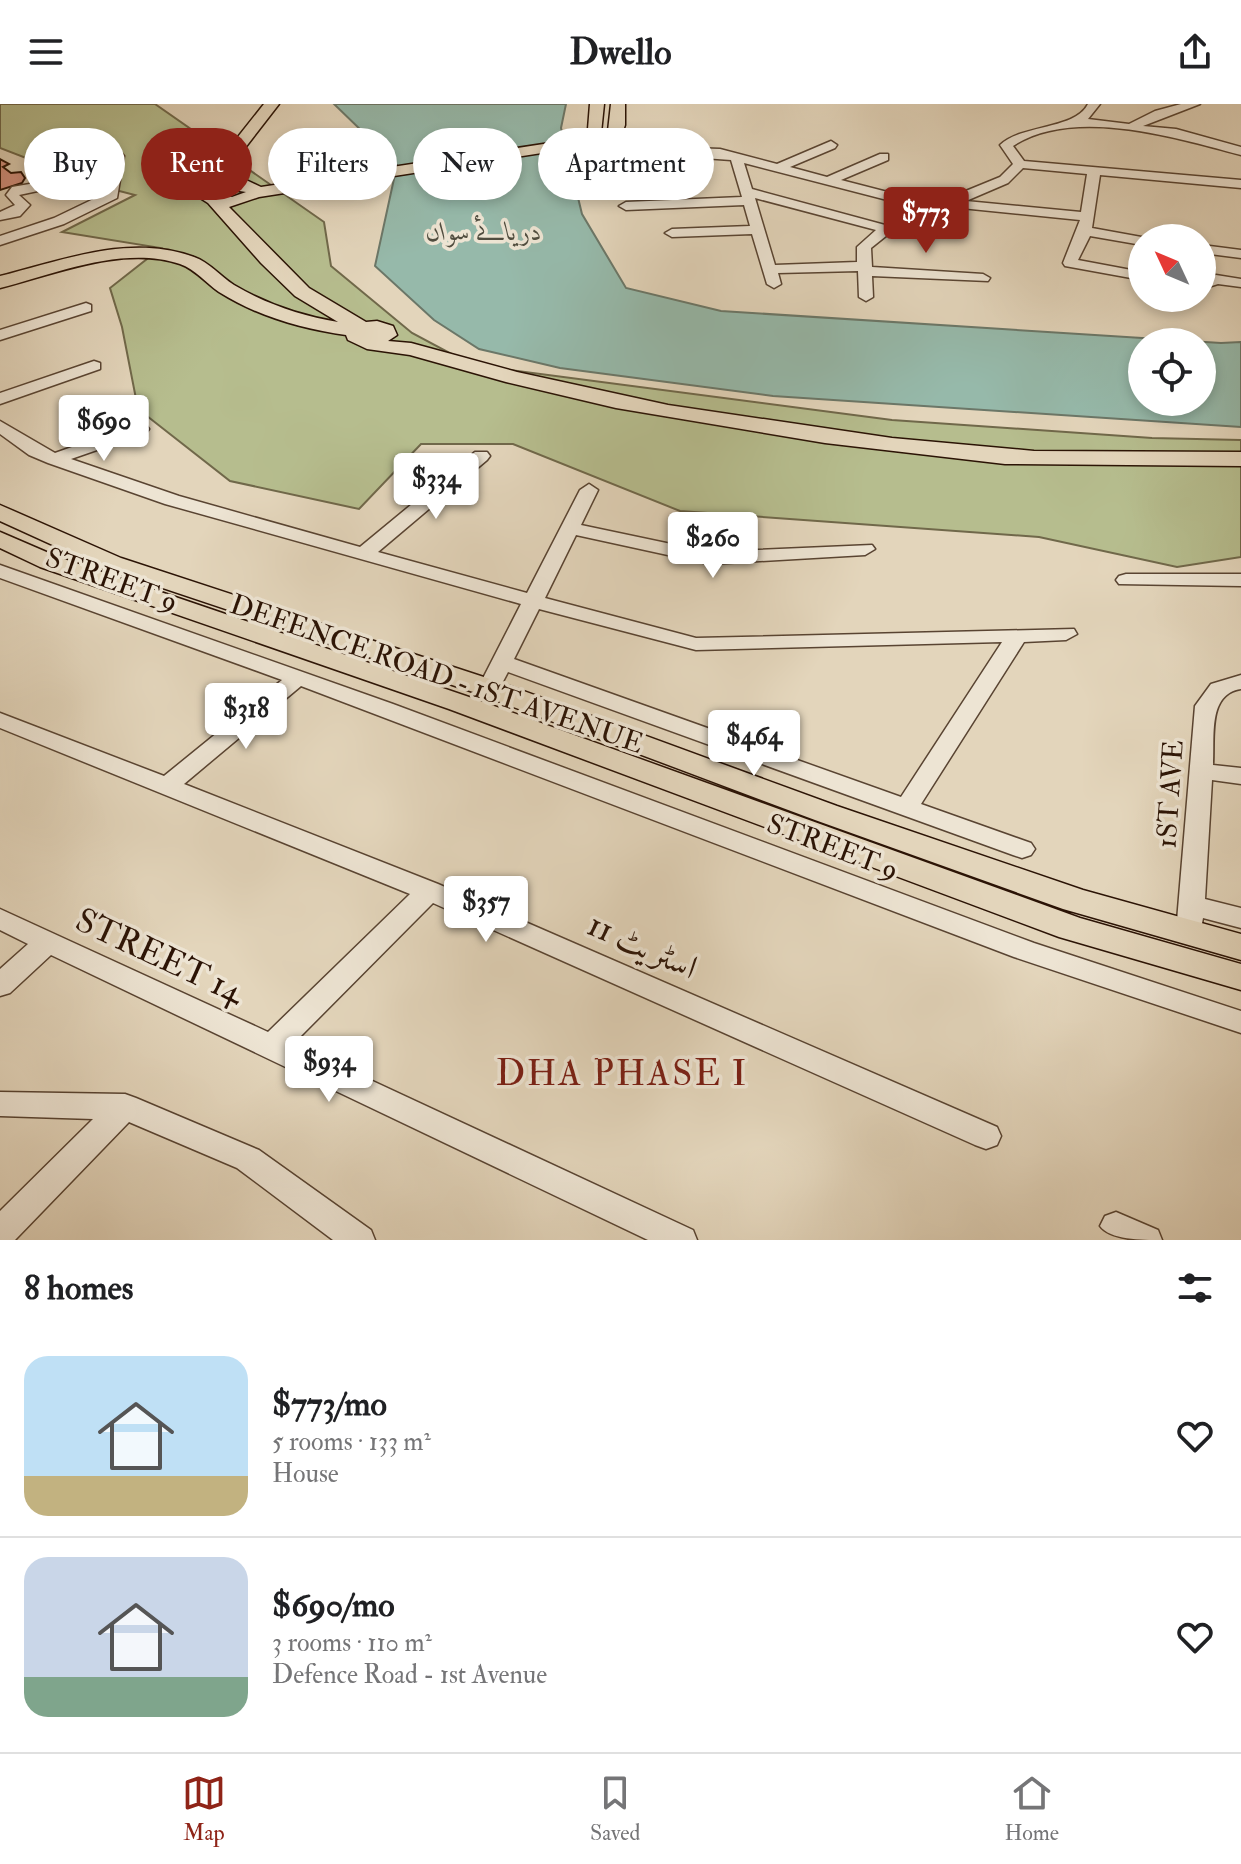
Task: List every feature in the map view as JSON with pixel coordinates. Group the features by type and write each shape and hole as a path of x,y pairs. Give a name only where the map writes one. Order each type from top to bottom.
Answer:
{"main road":[{"path":"252,129 272,104"},
{"path":"252,143 284,104"},
{"path":"595,128 597,104"},
{"path":"617,128 618,104"},
{"path":"252,189 538,147"},
{"path":"218,200 267,259 302,292 393,349 411,349 522,382 768,428 1004,457 1241,459"},
{"path":"250,200 253,221 270,246 369,333"},
{"path":"0,285 116,261 156,261 189,274 221,300 268,322 290,329 369,333"},
{"name":"DEFENCE ROAD - 1ST AVENUE","path":"0,512 112,563 371,661 496,675 826,813 1075,900 1190,919 1241,947"},
{"path":"0,539 49,562 371,661 1071,928 1241,977"}],"street":[{"path":"1094,104 1090,112 1074,121 1015,139 1006,145 1020,164 1241,184"},
{"path":"1132,126 1159,113 1194,104"},
{"path":"1074,121 1132,126 1202,138 1241,151"},
{"path":"778,168 831,145"},
{"path":"714,154 736,156 829,181 943,206 1086,224 1128,237"},
{"path":"736,156 772,276 866,269 947,268 983,278"},
{"path":"829,181 884,157"},
{"path":"866,297 864,247 886,229 1004,180 1020,164"},
{"path":"1094,171 1086,224 1070,263 1128,273"},
{"path":"0,216 15,213 23,205 12,195 24,189"},
{"path":"626,206 748,196 886,229"},
{"path":"0,241 59,221 102,200"},
{"path":"672,233 758,230"},
{"path":"1216,251 1241,254"},
{"path":"947,268 948,296"},
{"path":"1216,279 1241,283"},
{"path":"0,335 86,308"},
{"path":"0,399 94,366"},
{"path":"0,426 35,451 172,500 696,644 1066,634"},
{"path":"54,459 140,429"},
{"path":"363,554 481,456"},
{"path":"589,490 496,675 906,808 1022,849"},
{"path":"568,528 709,558 865,549"},
{"name":"STREET 9","path":"0,571 297,678 1024,950 1241,1022"},
{"path":"1126,580 1241,580"},
{"path":"906,808 1017,635"},
{"path":"165,788 297,678"},
{"name":"1ST AVE","path":"1190,919 1210,695 1217,688 1241,682"},
{"name":"اسٹریٹ 11","path":"0,720 429,891 986,1136"},
{"path":"1201,771 1241,776"},
{"path":"272,1047 429,891"},
{"path":"1190,919 1241,918"},
{"name":"STREET 14","path":"0,919 681,1240"},
{"path":"0,985 47,942"},
{"path":"0,1104 125,1107 248,1159 359,1240"},
{"path":"0,1233 125,1107"},
{"path":"1116,1226 1146,1240"}],"shaded area":[{"path":"0,104 155,104 189,128 141,128 141,200 252,200 252,172 268,183 268,200 292,200 324,222 331,266 412,333 472,365 892,420 1152,438 1241,440 1241,557 1177,567 1039,537 680,511 513,444 421,444 359,509 230,481 138,409 122,327 110,288 161,248 62,232 135,195 125,192 125,128 24,128 24,157 0,148"}],"water":[{"name":"دریائے سواں","path":"334,104 566,104 561,128 538,128 538,200 579,200 582,214 626,288 721,311 1128,337 1128,416 1216,416 1216,343 1241,342 1241,427 773,396 560,368 479,349 434,320 375,266 389,200 397,200 397,128 359,128"}],"building":[{"path":"0,159 9,164 3,167 11,173 21,172 24,180 0,190"}],"district":[{"name":"DHA PHASE I","path":"622,1072"}]}
